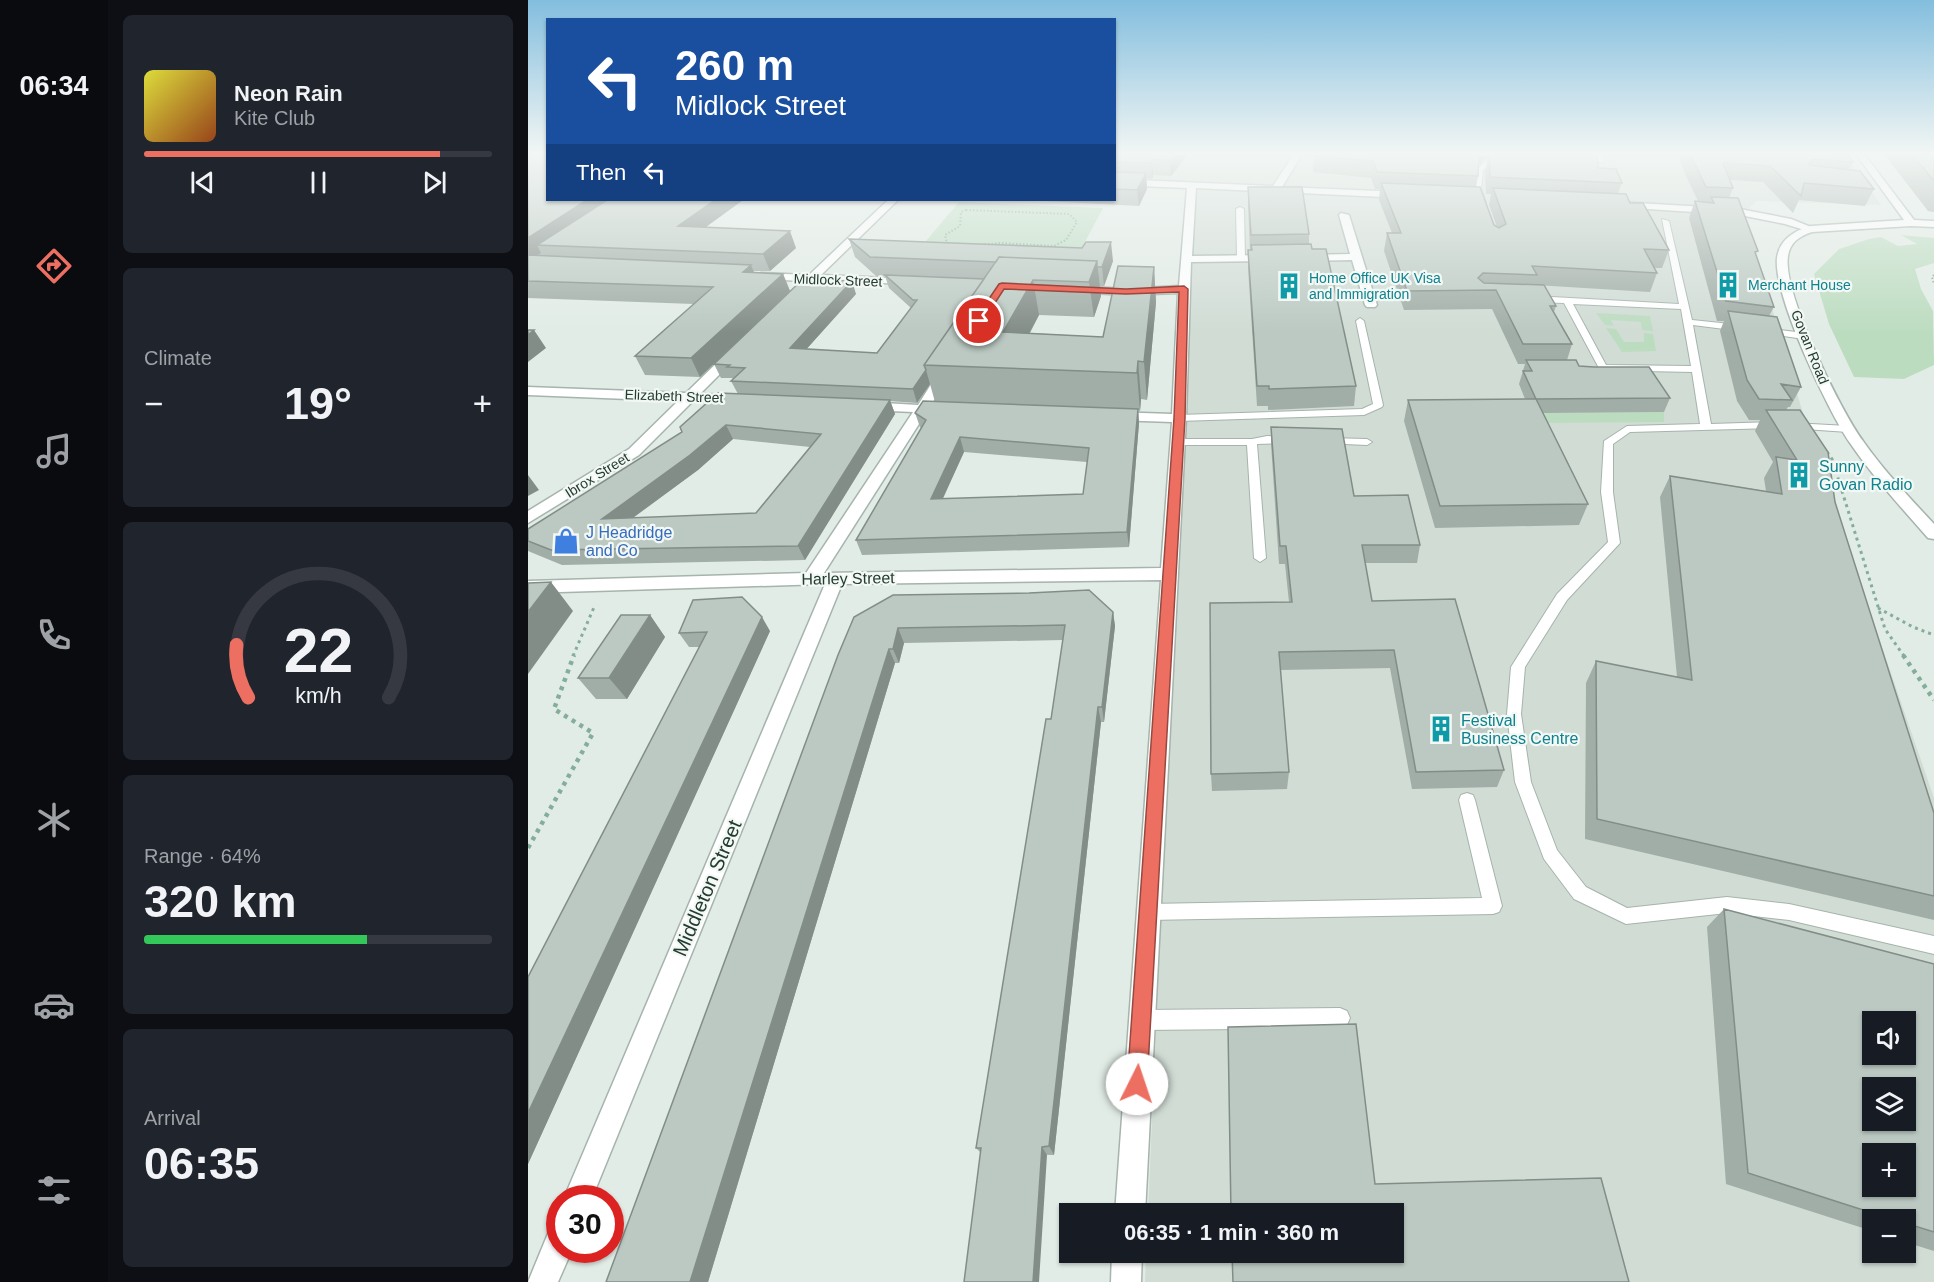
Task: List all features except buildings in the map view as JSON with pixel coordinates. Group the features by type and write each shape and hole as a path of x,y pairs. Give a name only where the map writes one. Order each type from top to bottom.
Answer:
{"street":[{"path":"795,294 879,214"},
{"path":"1131,1203 1178,442 1184,289 1190,214"},
{"path":"1758,214 1785,219 1811,229"},
{"path":"1905,214 1911,223"},
{"path":"1344,215 1371,305"},
{"name":"Govan Road","path":"1934,224 1911,223 1811,229 1796,234 1787,243 1782,261 1788,288 1804,336 1832,401 1848,429 1896,492 1934,534"},
{"path":"1186,259 1357,257"},
{"name":"Midlock Street","path":"753,276 918,283"},
{"path":"1058,289 1126,292 1184,289"},
{"name":"Ibrox Street","path":"528,518 634,453 746,342"},
{"path":"811,579 952,362"},
{"name":"Elizabeth Street","path":"528,391 747,400"},
{"path":"852,405 957,411"},
{"path":"1097,416 1179,418"},
{"name":"Harley Street","path":"528,587 836,578 1168,574"},
{"name":"Middleton Street","path":"583,1185 836,578"},
{"path":"543,1282 551,1263"},
{"path":"1125,1282 1126,1263"}],"lane":[{"path":"1240,214 1241,259"},
{"path":"1665,220 1688,322 1706,427"},
{"path":"1524,298 1685,307"},
{"path":"1567,300 1603,368"},
{"path":"1179,418 1364,412 1378,405 1360,321"},
{"path":"1688,322 1804,336"},
{"path":"1591,369 1695,369"},
{"path":"1848,429 1765,425 1627,429 1608,442 1607,492 1614,543 1562,597 1518,667 1514,714 1523,782 1550,854 1580,893 1626,916 1726,905 1789,912 1934,945"},
{"path":"1178,442 1252,442 1267,439 1367,442"},
{"path":"1252,442 1260,558"},
{"path":"1148,912 1493,906 1467,800"},
{"path":"1141,1020 1340,1018"}],"path":[{"path":"961,214 960,226 945,235 947,244 963,246 1001,243 1054,246 1066,240 1077,222 1069,214 1065,214"},
{"path":"1934,275 1932,277 1934,284"},
{"path":"1810,427 1832,459 1884,629 1934,700"},
{"path":"528,848 593,733 554,709 562,682 604,585"},
{"path":"1878,608 1913,627 1934,635"}],"shaded area":[{"path":"1191,214 1743,214 1740,217 1771,305 1812,444 1934,798 1934,1282 1145,1282 1146,1263 1404,1263 1404,1203 1148,1203"}],"green space":[{"path":"949,214 1100,214 1078,255 920,248"},
{"path":"1901,235 1934,238 1934,263 1915,269 1921,289 1933,311 1934,365 1904,379 1854,377 1829,324 1814,274 1839,249 1869,239 1881,237 1898,246 1917,244"},
{"path":"1596,313 1650,316 1653,331 1642,330 1641,322 1611,320 1614,326 1605,325"},
{"path":"1606,328 1616,329 1624,342 1644,342 1644,333 1653,334 1656,351 1622,352"},
{"path":"1664,412 1664,422 1536,423 1532,413"}],"place":[{"name":"Merchant House","path":"1728,285"},
{"name":"Home Office UK Visa and Immigration","path":"1289,286"},
{"name":"Sunny Govan Radio","path":"1799,475"},
{"name":"J Headridge and Co","path":"566,541"},
{"name":"Festival Business Centre","path":"1441,729"}],"route":[{"path":"979,321 1002,286 1126,292 1184,289 1179,418 1137,1084"}]}
